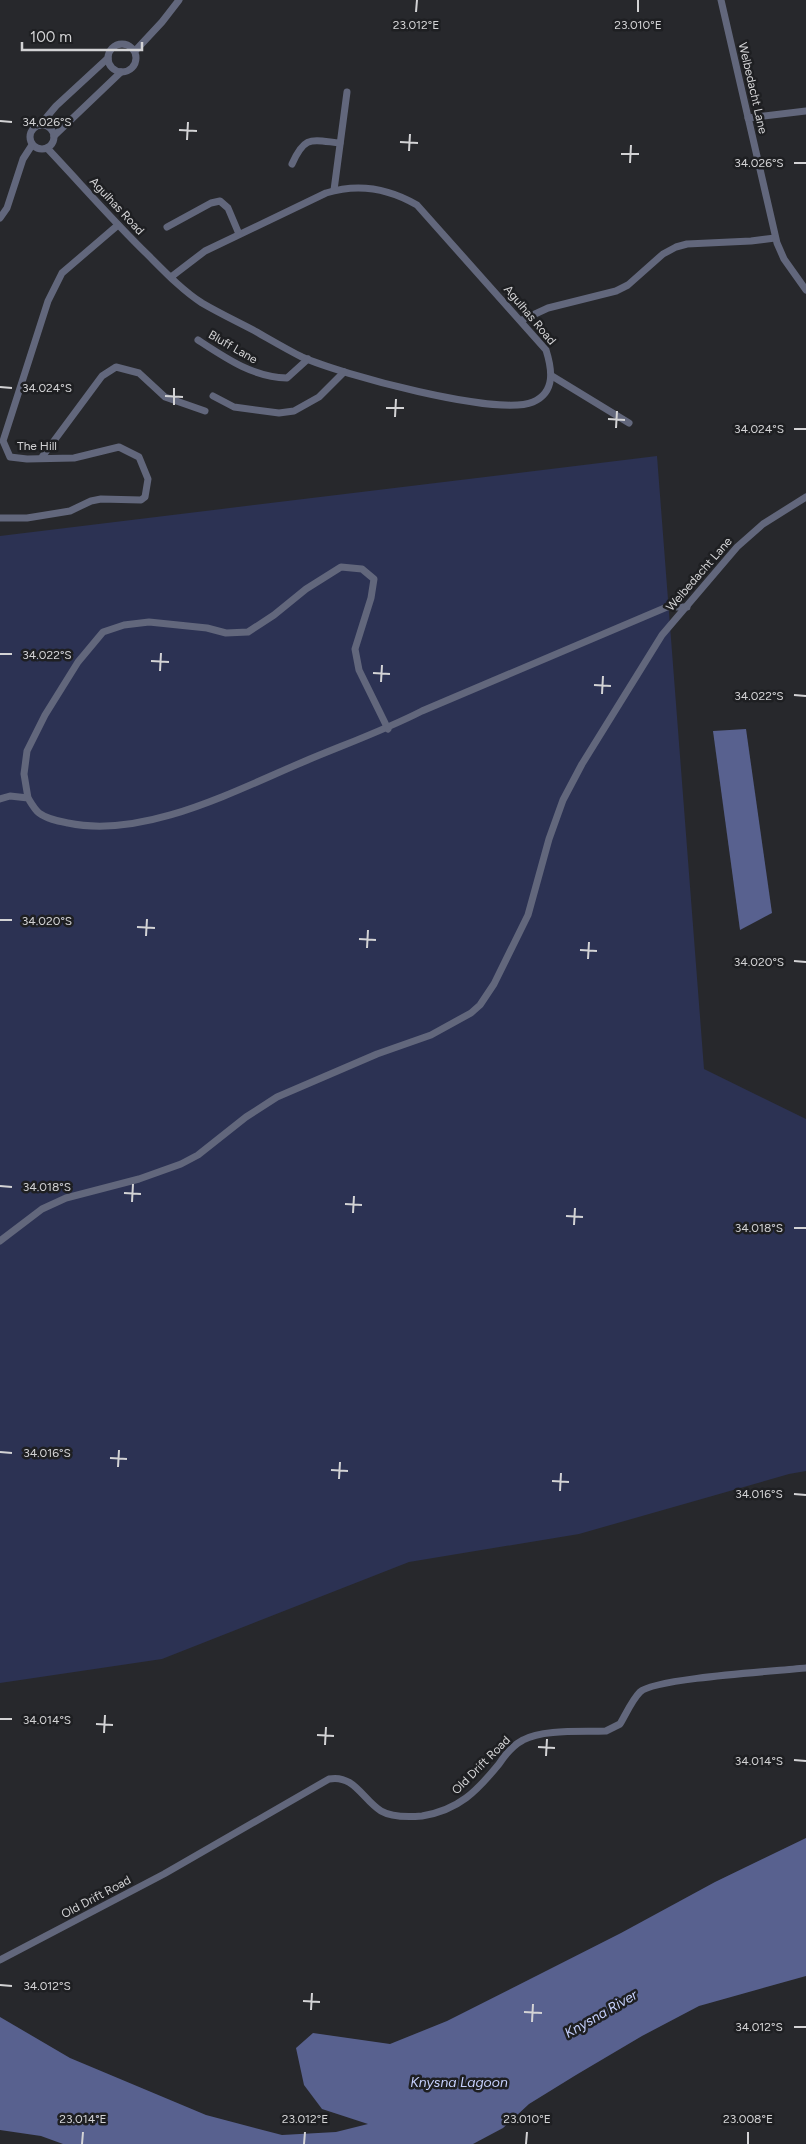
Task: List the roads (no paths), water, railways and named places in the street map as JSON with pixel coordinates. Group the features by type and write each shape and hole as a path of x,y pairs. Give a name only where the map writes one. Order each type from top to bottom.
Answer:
{"street":[{"path":"135,51 179,0"},
{"name":"Welbedacht Lane","path":"721,0 775,238 784,259 806,290"},
{"path":"127,44 135,51 136,61 131,70 121,72 114,70 108,58 109,52 116,45 127,44"},
{"path":"108,58 56,106 40,126 31,133 30,141 32,145 38,149 48,148 53,143 54,136 121,72"},
{"path":"334,190 347,92"},
{"path":"748,118 806,111"},
{"path":"40,126 48,127 54,136"},
{"path":"292,164 299,149 306,143 318,141 340,143"},
{"path":"0,218 7,208 23,159 32,145"},
{"name":"Agulhas Road","path":"48,148 118,225 171,278 201,302 308,359 344,372 459,401 510,406 533,402 543,395 549,386 552,376 546,350 522,320 417,205 404,198 373,188 358,187 334,190 205,251 171,278"},
{"path":"167,227 212,203 220,201 228,208 239,234"},
{"name":"The Hill","path":"0,518 27,518 70,511 101,498 141,500 145,497 148,479 139,457 125,449 119,447 74,458 42,457 26,459 10,457 2,441 48,301 62,273 118,225"},
{"path":"522,320 548,308 616,291 628,285 663,254 676,247 688,244 775,238"},
{"name":"Bluff Lane","path":"198,340 235,364 272,378 287,378 308,359"},
{"path":"42,457 102,376 116,367 139,373 165,397 204,411"},
{"path":"213,396 234,407 279,413 294,411 320,397 344,372"},
{"path":"552,376 629,423"},
{"name":"Welbedacht Lane","path":"0,1241 42,1209 66,1198 139,1179 181,1164 198,1155 246,1117 277,1097 377,1054 431,1035 471,1013 480,1005 494,984 528,914 549,838 563,800 582,764 662,635 675,618 687,607 720,564 737,547 763,524 806,497"},
{"path":"388,729 359,670 355,649 364,626 374,579 362,568 342,568 306,589 274,616 248,632 226,633 208,628 149,622 124,625 104,632 78,662 45,715 27,751 24,774 28,798 39,813 61,822 96,827 143,823 211,801 388,729 422,712 667,607 687,607"},
{"path":"0,799 10,796 28,798"},
{"name":"Old Drift Road","path":"0,1960 164,1874 329,1779 337,1777 352,1783 381,1811 391,1815 421,1816 439,1812 457,1805 468,1798 522,1740 537,1734 606,1731 615,1728 641,1691 649,1687 675,1680 806,1668"}],"water":[{"path":"746,729 772,913 740,930 713,731"},
{"name":"Knysna Lagoon","path":"806,1838 806,1976 699,2006 642,2036 576,2075 529,2104 503,2128 473,2144 63,2144 41,2136 0,2130 0,2017 70,2058 206,2115 282,2135 336,2132 368,2124 322,2109 304,2085 296,2048 313,2033 390,2044 447,2021 621,1933 715,1882"}],"water label":[{"name":"Knysna River","path":"601,2014"}]}
